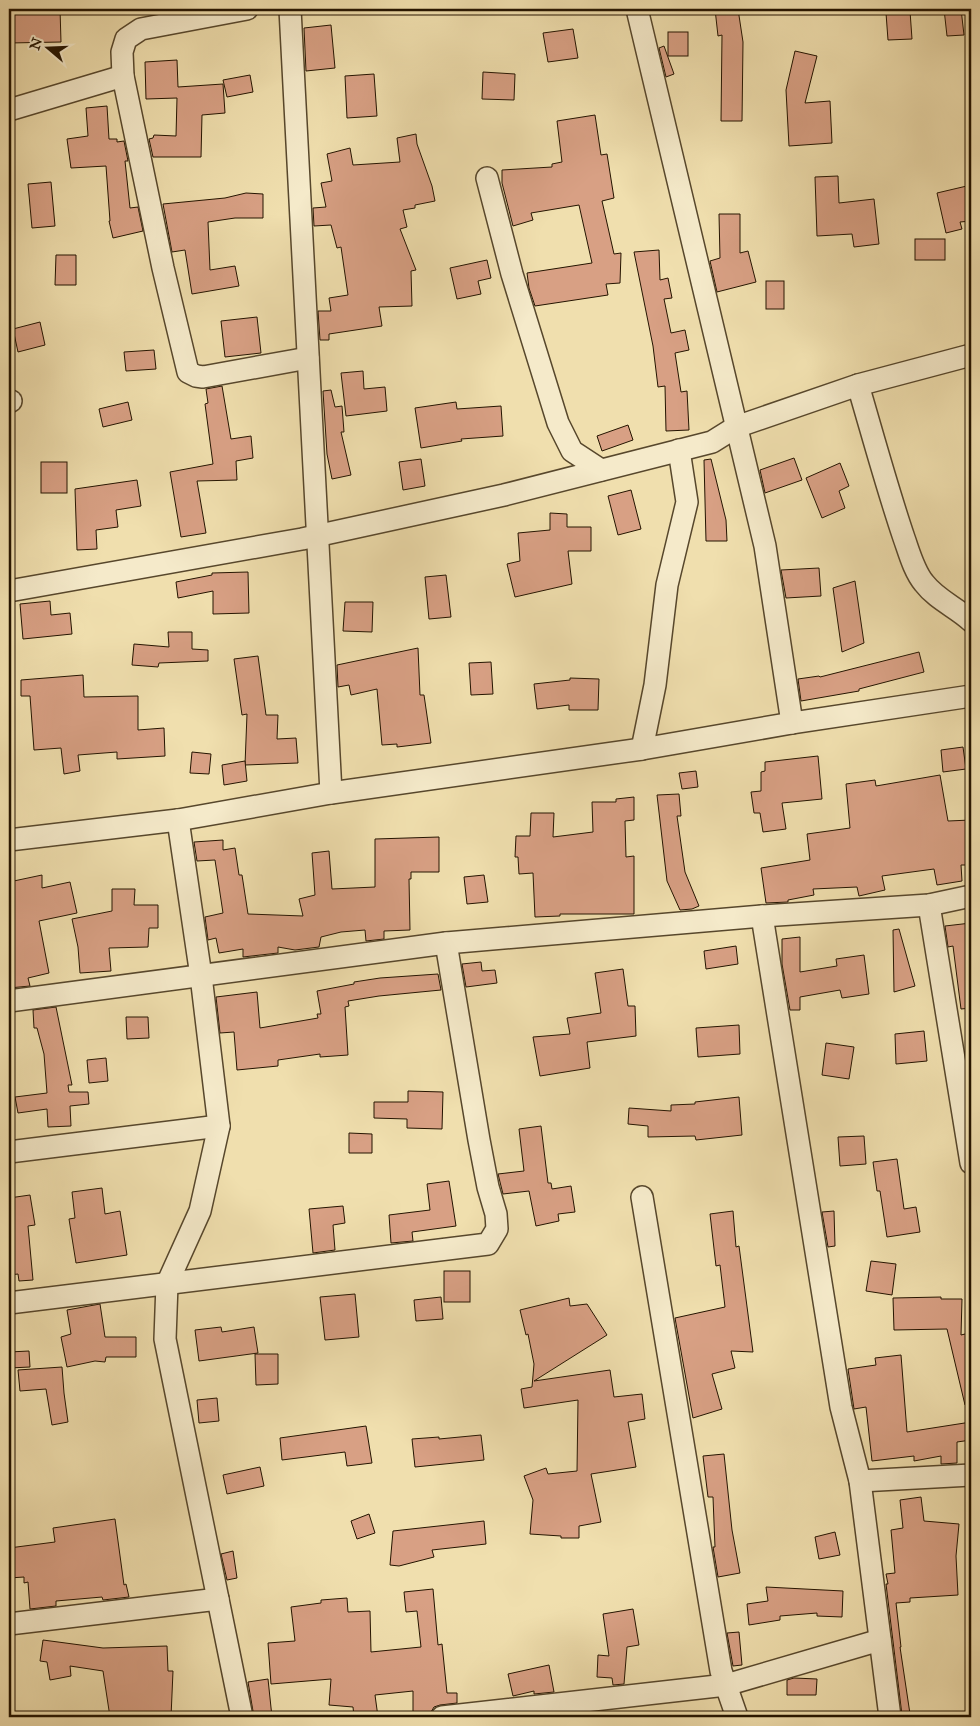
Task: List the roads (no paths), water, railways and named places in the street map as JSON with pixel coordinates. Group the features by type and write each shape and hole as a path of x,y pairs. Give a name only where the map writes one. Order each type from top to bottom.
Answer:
{"street":[{"path":"247,9 141,28 126,39 122,52 122,76 163,268 188,372 203,377 308,358"},
{"path":"290,9 331,793"},
{"path":"637,9 765,546 792,723"},
{"path":"9,110 122,76"},
{"path":"487,178 512,274 558,423 572,451 601,470"},
{"path":"9,591 317,536 504,495 712,442 736,426 858,384 971,355"},
{"path":"858,384 896,514 912,559 923,582 938,598 964,614 971,621"},
{"path":"642,749 655,685 667,585 687,502 679,450"},
{"path":"9,840 178,820 331,793 642,749 792,723 971,696"},
{"path":"178,820 201,976 219,1126 200,1211 167,1284 164,1339 242,1717"},
{"path":"9,1001 446,943 929,904 971,896"},
{"path":"929,904 971,1162"},
{"path":"762,916 842,1407 860,1481 890,1717"},
{"path":"9,1303 488,1244 497,1229 496,1214 488,1187 479,1140 446,943"},
{"path":"9,1152 219,1126"},
{"path":"642,1197 721,1671 737,1717"},
{"path":"860,1481 971,1475"},
{"path":"9,1624 218,1599"},
{"path":"442,1717 585,1710 726,1685 880,1640"}]}
